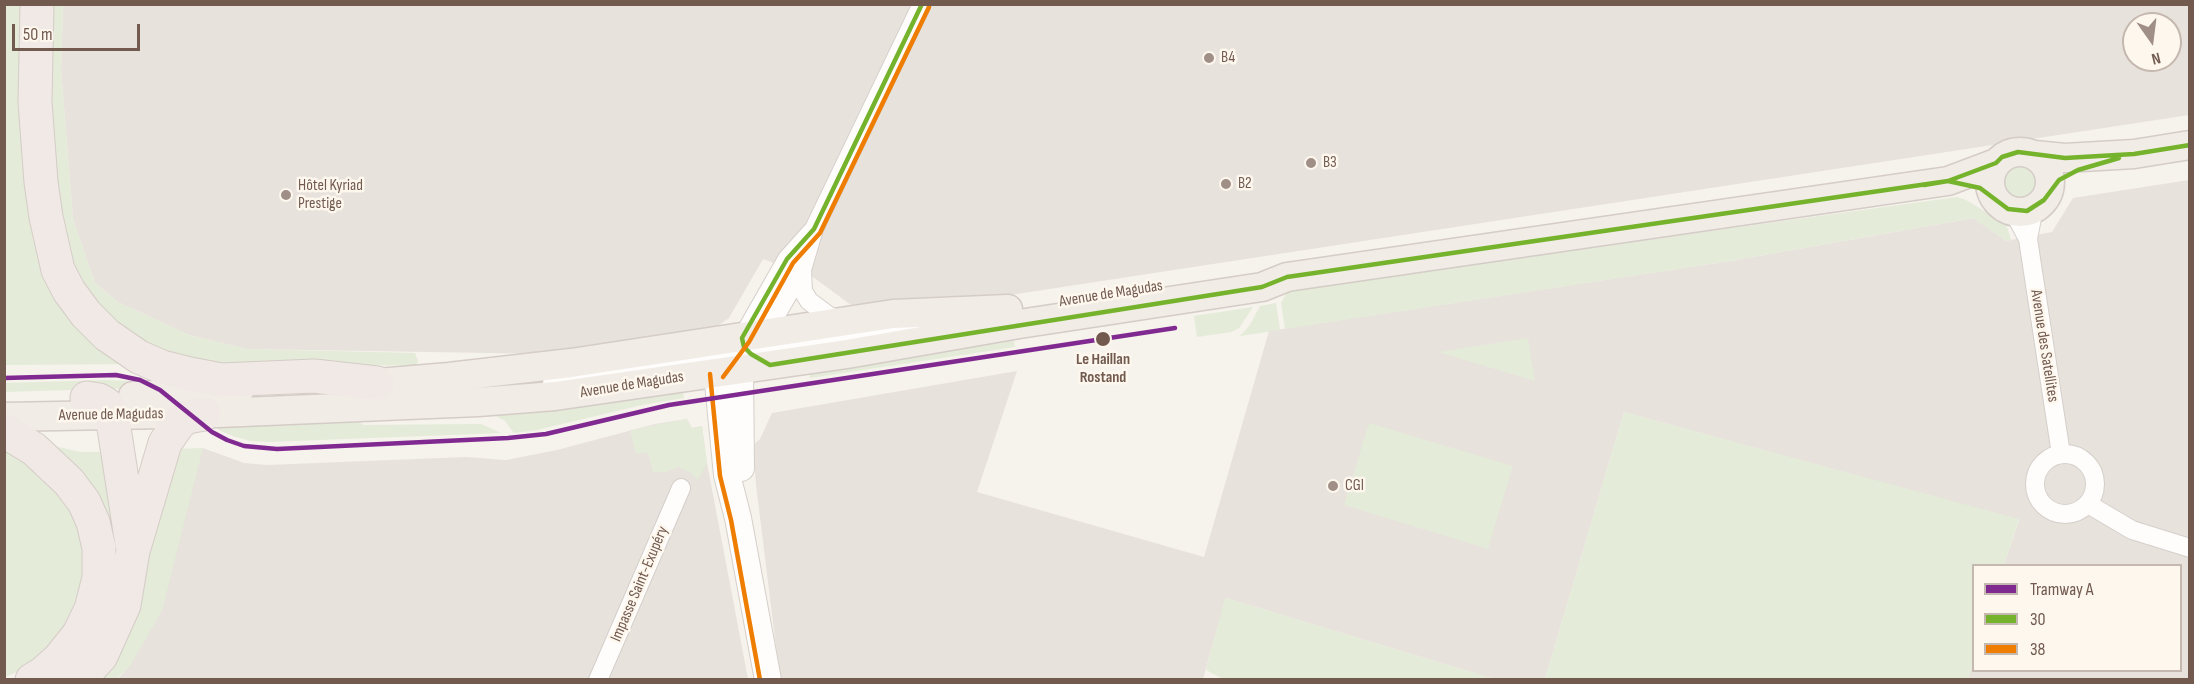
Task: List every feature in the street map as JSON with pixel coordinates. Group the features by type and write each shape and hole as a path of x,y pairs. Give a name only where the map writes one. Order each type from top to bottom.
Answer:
{"highway":[{"path":"37,4 35,102 40,182 58,270 69,291 86,314 107,335 139,357 162,367 190,374 221,380 314,376 377,383"},
{"path":"100,407 133,551"},
{"path":"79,680 101,657 124,604 133,551 165,443 179,423 187,417 204,414"},
{"path":"4,431 34,449 69,482 84,502 93,522 99,548 99,578 91,609 79,634 59,659 32,680"}],"main road":[{"path":"2134,154 2078,170 2059,180 2044,197 2026,211 2001,203 1990,178 1996,163 2002,157 2018,152 2065,158 2134,154 2190,145"},
{"path":"2034,155 2046,167 2049,175 2044,197"},
{"name":"Avenue de Magudas","path":"4,417 571,363 740,354 1018,324 1262,287 1287,277 1948,181 1996,163"},
{"name":"Avenue de Magudas","path":"1948,181 1980,188 2001,203"},
{"name":"Avenue de Magudas","path":"4,401 204,414 500,401 583,393 740,354 847,321 894,314 1016,308 1186,282 1260,274 1287,277"},
{"path":"768,680 738,518 741,473 740,354 899,330 943,312"}],"street":[{"path":"847,321 829,316 809,301 803,291 802,270 814,229 921,4"},
{"name":"Avenue des Satellites","path":"2028,239 2032,218 2044,197"},
{"name":"Avenue des Satellites","path":"2001,203 2018,220 2028,239 2061,454"},
{"path":"740,354 787,259 814,229"},
{"path":"740,354 802,270"},
{"path":"2061,454 2079,457 2092,470 2096,487 2088,504 2070,514 2050,510 2038,496 2036,488 2039,470 2044,462 2061,454"},
{"name":"Impasse Saint-Exupéry","path":"598,680 681,488"},
{"path":"2088,504 2132,530 2190,548"}],"shaded area":[{"path":"63,5 2189,5 2189,115 1010,295 907,299 851,305 813,277 763,259 729,318 713,329 549,354 246,349 189,335 118,302 95,283 73,219 61,70"},
{"path":"2189,180 2189,679 1968,679 1972,665 1972,672 2182,672 2182,564 2004,564 2019,520 1624,412 1545,679 1494,679 1226,598 1203,679 780,679 753,445 760,439 772,413 1017,371 977,492 1204,557 1269,331 1730,261 1974,218 2006,241 2052,232 2073,198"},
{"path":"687,419 692,428 702,426 748,679 117,680 131,664 203,448 244,463 267,465 466,457 506,460 557,450 655,424"}],"green space":[{"path":"4,5 27,5 30,194 129,364 5,365"},
{"path":"46,5 63,5 61,70 73,219 95,283 118,302 189,335 246,349 415,353 417,365 207,367 128,336 93,306 72,272 58,226"},
{"path":"2020,159 2035,166 2042,181 2035,196 2020,203 2005,196 1998,181 2005,166"},
{"path":"1957,197 2006,224 2011,240 2006,241 1973,218 1730,261 1285,329 1281,303 1289,289"},
{"path":"1276,303 1280,330 1240,336 1250,325 1260,306"},
{"path":"1253,307 1239,328 1231,332 1197,337 1194,316"},
{"path":"1012,329 1015,347 810,378 808,367"},
{"path":"1528,338 1535,381 1438,352"},
{"path":"127,381 137,388 5,392 4,383"},
{"path":"682,386 684,398 642,405 537,430 514,433 505,421 496,416 482,414"},
{"path":"1624,412 2019,519 2004,564 1972,564 1972,665 1968,679 1545,679"},
{"path":"351,418 364,425 481,424 501,433 268,442 250,441 233,436 209,423"},
{"path":"687,419 692,428 702,426 707,463 698,480 691,473 679,467 666,472 653,472 648,452 636,454 630,430"},
{"path":"1369,423 1513,466 1488,549 1344,505"},
{"path":"33,441 80,452 100,452 113,504 119,548 63,679 47,679 108,559"},
{"path":"4,448 25,458 71,506 85,534 88,575 78,610 58,642 29,667 5,677"},
{"path":"203,448 162,611 131,664 117,679 96,680 149,549 177,449"},
{"path":"1225,598 1494,679 1223,679 1206,670"}],"tram line":[{"name":"A","path":"4,378 116,375 140,380 160,390 212,432 227,440 244,446 277,449 508,438 546,434 669,405 1175,328"}],"transit line":[{"name":"30","path":"922,4 814,229 787,259 742,338 744,347 751,354 770,365 1262,287 1287,277 1948,181 2018,152 2065,158 2134,154 2190,145"},
{"name":"38","path":"723,377 749,342 793,263 820,233 929,7"},
{"name":"30","path":"1924,185 1948,181 1980,188 2008,209 2027,211 2044,200 2059,180 2078,170 2119,158"},
{"name":"38","path":"710,374 720,476 731,520 760,680"}],"place":[{"name":"B4","path":"1209,58"},
{"name":"B3","path":"1311,163"},
{"name":"B2","path":"1226,184"},
{"name":"Hôtel Kyriad Prestige","path":"286,195"},
{"name":"Le Haillan Rostand","path":"1103,339"},
{"name":"CGI","path":"1333,486"}]}
